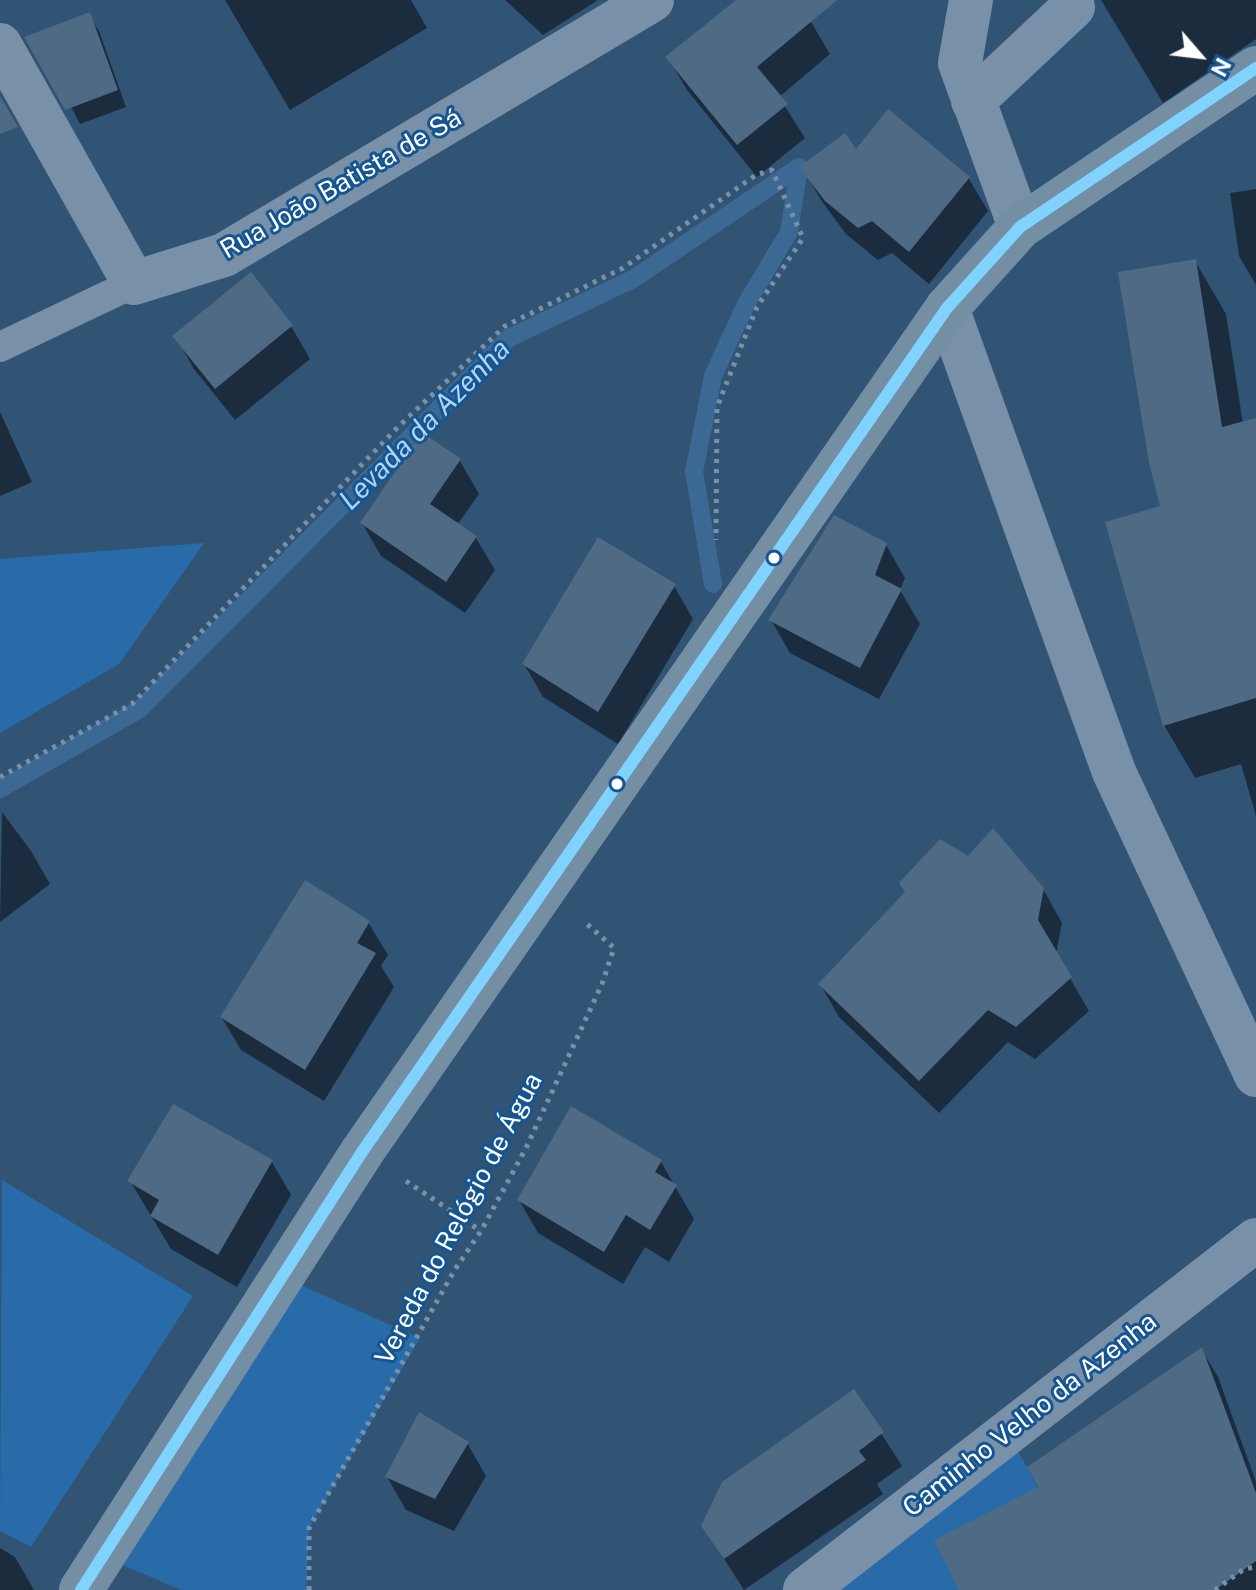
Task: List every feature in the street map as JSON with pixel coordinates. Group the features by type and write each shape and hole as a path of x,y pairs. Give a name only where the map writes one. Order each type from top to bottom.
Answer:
{"street":[{"name":"Rua João Batista de Sá","path":"134,283 224,255 652,0"},
{"path":"971,0 960,63 1020,227"},
{"path":"973,101 1073,7"},
{"path":"0,45 134,283"},
{"path":"81,1590 362,1152 947,308 1020,227 1256,68"},
{"path":"947,308 1114,772 1256,1075"},
{"name":"Caminho Velho da Azenha","path":"805,1590 1256,1240"}],"lane":[{"path":"0,347 134,283"}],"path":[{"path":"0,777 132,704 396,429 505,326 623,268 756,175 772,170 803,238 757,307 717,407 716,548"},
{"name":"Vereda do Relógio de Água","path":"309,1590 309,1528 454,1271 481,1231 532,1134 602,984 614,948 544,887"},
{"path":"362,1152 481,1231"},
{"path":"1215,1590 1244,1569 1256,1567"}],"shaded area":[{"path":"204,543 119,664 0,733 0,559"},
{"path":"2,1180 193,1296 31,1547 0,1531"},
{"path":"287,1279 420,1338 309,1528 306,1590 181,1590 97,1554"},
{"path":"1007,1433 1089,1590 805,1590"}],"building":[{"path":"736,0 837,0 757,67 788,104 737,145 665,57"},
{"path":"90,12 118,90 65,110 24,37"},
{"path":"0,96 18,127 0,134"},
{"path":"888,109 970,177 909,252 872,221 858,228 825,201 799,167 845,133 856,149"},
{"path":"1196,259 1222,427 1256,418 1256,698 1163,726 1105,522 1160,506 1149,463 1118,272"},
{"path":"251,272 293,325 215,389 172,336"},
{"path":"422,432 461,459 430,504 477,536 446,582 360,523"},
{"path":"834,515 887,543 875,575 902,589 860,668 768,620"},
{"path":"598,537 676,584 598,712 522,664"},
{"path":"993,828 1044,888 1038,920 1072,977 1016,1027 988,1010 919,1081 818,984 905,892 899,883 940,839 968,856"},
{"path":"305,880 370,921 357,943 376,953 305,1070 220,1017"},
{"path":"173,1104 273,1160 218,1255 150,1216 159,1200 127,1181"},
{"path":"571,1106 662,1160 655,1172 677,1185 650,1230 626,1215 604,1252 517,1200"},
{"path":"1202,1347 1256,1493 1256,1561 1215,1590 959,1590 934,1540 1038,1487 1027,1467"},
{"path":"854,1389 884,1432 859,1451 866,1460 724,1559 701,1526 722,1482"},
{"path":"419,1412 469,1442 435,1499 385,1477"}],"waterway":[{"name":"Levada da Azenha","path":"0,789 140,709 509,338 633,279 799,167 789,232 746,304 713,376 694,472 713,584"}],"transit line":[{"path":"81,1590 362,1152 947,308 1020,227 1256,68"}]}
